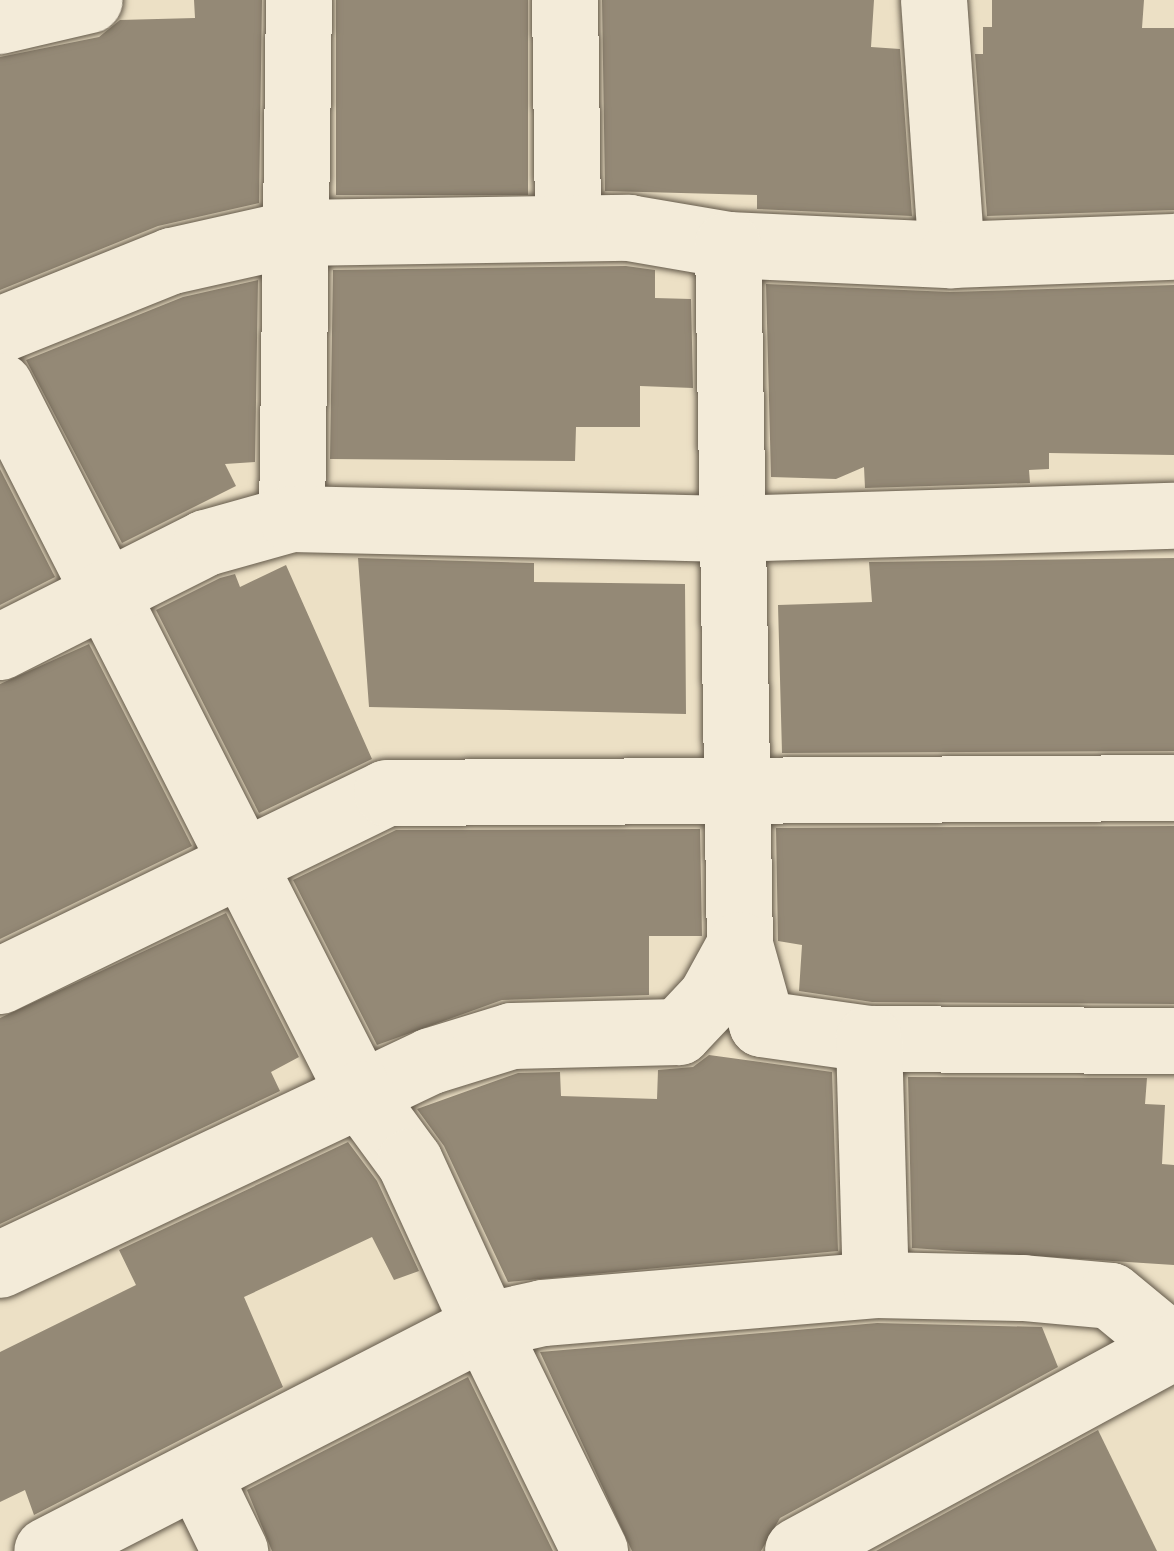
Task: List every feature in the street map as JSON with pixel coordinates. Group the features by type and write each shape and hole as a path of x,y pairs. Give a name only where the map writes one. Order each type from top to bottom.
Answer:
{"street":[{"path":"0,21 90,0"},
{"path":"292,519 299,0"},
{"path":"566,0 568,227"},
{"path":"934,0 952,255"},
{"path":"0,330 172,261 297,233 568,227 663,232 728,245 952,255 1174,247"},
{"path":"728,245 740,945 762,1024 869,1039 1174,1041"},
{"path":"0,386 360,1094 410,1162 484,1326 595,1551"},
{"path":"0,647 206,543 292,519 730,529 1174,516"},
{"path":"0,981 387,793 736,785 1174,788"},
{"path":"0,1265 360,1094 512,1036 679,1032 711,998 740,945"},
{"path":"869,1039 876,1285"},
{"path":"47,1551 484,1326 543,1312 876,1285 1112,1296 1173,1347 798,1551"},
{"path":"199,1475 235,1551"}],"building":[{"path":"194,0 262,0 259,203 158,226 0,290 0,57 99,37 120,20 195,18"},
{"path":"336,0 528,0 528,195 336,195"},
{"path":"602,0 874,0 871,47 900,49 912,216 757,209 757,195 605,191"},
{"path":"992,0 1144,0 1142,28 1174,28 1174,210 987,216 975,54 983,54 983,27 992,27"},
{"path":"626,266 655,270 655,298 691,299 693,388 640,386 640,427 576,427 575,461 330,459 333,270"},
{"path":"258,280 255,462 225,464 236,486 122,543 26,360 183,297"},
{"path":"766,284 950,292 1174,285 1174,455 1049,453 1049,469 1029,470 1030,483 865,488 864,467 836,479 771,477"},
{"path":"0,469 55,577 0,605"},
{"path":"358,558 534,563 534,582 685,584 686,714 369,707"},
{"path":"1174,558 1174,751 782,753 778,605 872,602 869,562"},
{"path":"286,565 372,759 259,813 156,610 220,578 235,574 240,587"},
{"path":"89,644 192,846 0,939 0,684"},
{"path":"1174,826 1174,1004 872,1002 799,991 802,945 778,941 776,828"},
{"path":"700,829 702,936 649,936 649,995 502,1000 377,1045 293,880 396,830"},
{"path":"226,913 299,1057 271,1072 280,1091 0,1224 0,1018"},
{"path":"709,1055 832,1072 838,1251 508,1282 444,1146 417,1109 518,1073 560,1072 561,1096 657,1099 658,1070 693,1067"},
{"path":"908,1077 1147,1078 1145,1104 1165,1105 1162,1164 1174,1165 1174,1265 912,1248"},
{"path":"348,1142 377,1181 419,1271 394,1280 372,1237 244,1297 283,1387 34,1515 25,1490 0,1502 0,1352 136,1285 119,1250"},
{"path":"877,1323 1042,1327 1058,1367 780,1518 761,1551 632,1551 540,1352"},
{"path":"468,1377 553,1551 272,1551 247,1490"},
{"path":"1098,1430 1157,1551 876,1551"}]}
